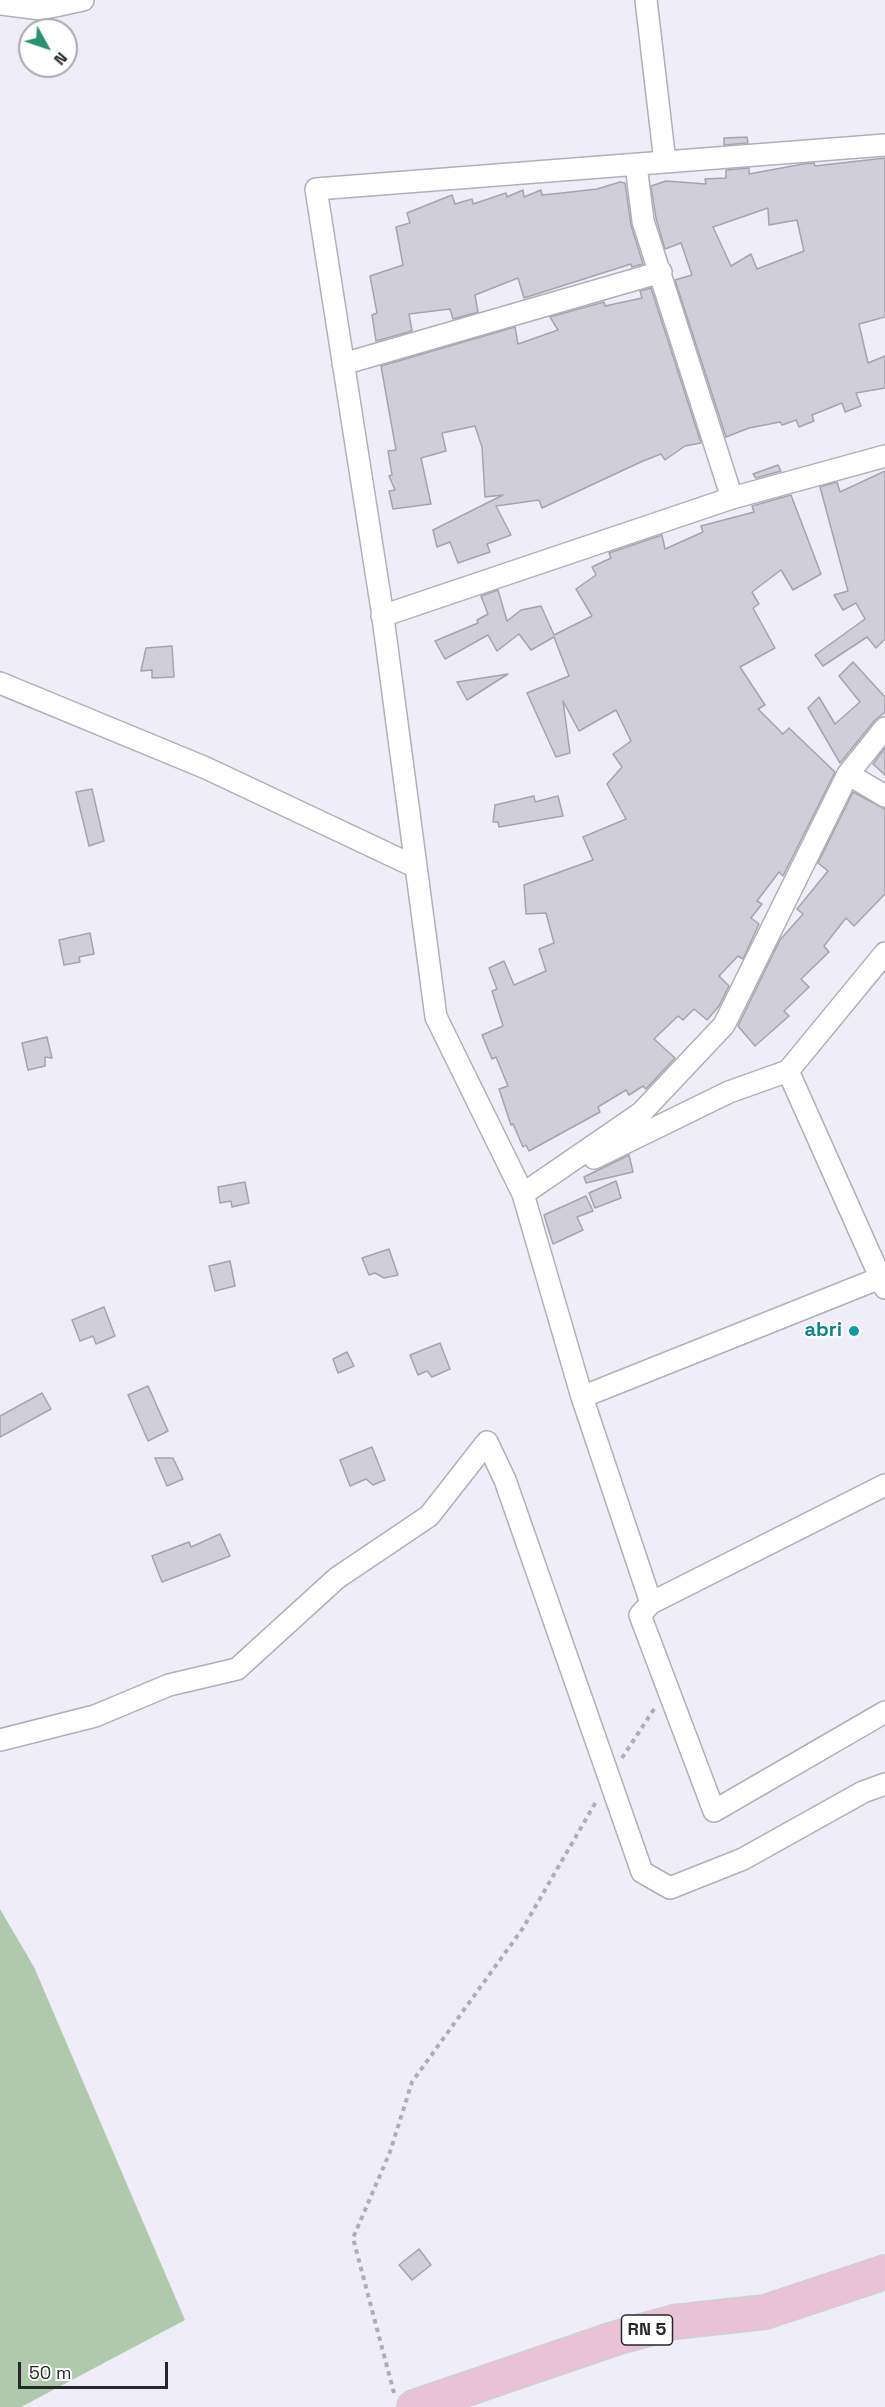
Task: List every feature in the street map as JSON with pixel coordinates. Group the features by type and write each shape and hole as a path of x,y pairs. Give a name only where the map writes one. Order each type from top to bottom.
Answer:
{"main road":[{"name":"RN 5","path":"404,2401 674,2322 765,2312 885,2272"}],"street":[{"path":"0,4 41,9 82,0"},
{"path":"646,0 664,162"},
{"path":"651,1604 582,1397 523,1194 436,1017 382,616 316,189 885,145"},
{"path":"636,165 641,213 732,498"},
{"path":"344,364 661,272"},
{"path":"382,616 732,498 885,456"},
{"path":"0,683 206,768 416,867"},
{"path":"523,1194 641,1113 724,1025 848,774 885,728"},
{"path":"848,774 885,796"},
{"path":"523,1194 729,1092 788,1071 885,953"},
{"path":"582,1397 884,1280 788,1071"},
{"path":"0,1740 95,1716 169,1685 237,1669 337,1578 429,1516 487,1442 506,1480 642,1872 670,1888 743,1859 864,1792 885,1784"},
{"path":"885,1485 651,1604 640,1615 714,1811 885,1712"}],"path":[{"path":"404,2401 353,2238 390,2152 412,2082 523,1928 609,1779 668,1688"}],"green space":[{"path":"0,1909 34,1967 185,2320 21,2407 0,2407"}],"building":[{"path":"747,137 748,143 724,145 724,138"},
{"path":"885,158 885,317 859,324 868,363 885,356 885,388 856,393 861,406 845,412 842,403 812,415 814,421 799,427 796,420 782,425 780,422 749,428 726,437 675,280 692,275 681,243 665,249 656,218 651,186 666,181 706,184 705,179 726,178 726,170 749,168 749,174 803,164 814,163 815,166","holes":["768,208 769,225 797,220 804,251 757,269 751,254 731,266 713,227"]},
{"path":"620,182 625,183 631,225 643,264 632,267 631,264 524,298 518,278 475,295 478,312 453,319 450,309 409,314 412,331 376,341 372,315 377,313 370,276 403,265 396,227 410,223 407,213 452,195 455,204 472,199 473,204 506,193 507,197 523,190 524,197 541,190 542,195 562,193 597,189"},
{"path":"651,288 701,443 685,446 665,460 661,454 643,461 542,508 539,500 496,506 511,535 487,544 490,552 458,563 450,542 437,547 433,530 503,495 485,497 482,447 475,426 442,433 446,451 421,458 431,504 393,509 389,491 395,490 389,476 392,475 388,451 396,450 381,366 515,327 518,344 558,330 550,317 604,302 605,306 642,298 640,291"},
{"path":"778,465 781,471 756,478 753,474"},
{"path":"885,471 885,639 876,648 867,637 823,666 815,655 865,619 856,603 843,610 834,595 848,591 820,487 837,482 840,492"},
{"path":"791,495 821,574 793,590 781,570 752,592 759,604 753,608 775,648 740,667 765,705 758,709 783,734 789,728 835,772 783,876 779,872 757,901 762,904 751,918 759,924 743,959 738,956 719,976 729,986 719,1006 707,1020 694,1009 683,1020 678,1016 654,1039 675,1058 646,1089 643,1086 629,1095 626,1090 598,1107 600,1112 529,1151 526,1145 523,1147 513,1124 511,1125 499,1089 508,1086 496,1057 492,1059 482,1035 503,1026 492,991 497,989 489,968 504,961 514,985 546,971 539,949 554,943 546,913 526,914 524,885 593,860 583,837 626,819 607,784 622,767 613,754 631,741 616,710 579,731 563,701 570,753 556,757 527,693 569,676 554,637 531,650 519,634 497,651 488,635 445,659 435,641 478,623 477,620 488,614 481,596 498,590 507,621 521,610 541,606 554,635 592,616 576,589 596,575 592,567 611,558 609,553 662,535 665,549 703,532 701,526 754,512 752,506"},
{"path":"172,646 174,677 152,678 152,670 141,671 146,648"},
{"path":"853,662 885,697 885,712 875,720 840,763 808,708 819,697 835,724 860,702 839,676"},
{"path":"508,674 467,700 457,682"},
{"path":"885,748 885,775 873,764"},
{"path":"92,789 104,841 89,846 76,792"},
{"path":"853,792 885,809 885,894 854,926 846,918 824,946 829,952 801,979 809,987 784,1011 789,1016 755,1046 738,1026 780,940 803,914 797,909 828,871 818,863"},
{"path":"534,796 535,802 558,796 563,816 499,827 498,822 493,822 495,805"},
{"path":"90,933 94,954 79,957 80,962 64,965 59,940"},
{"path":"47,1037 52,1058 45,1057 45,1066 28,1070 22,1043"},
{"path":"629,1155 633,1172 586,1183 584,1177"},
{"path":"616,1181 621,1198 595,1208 589,1193"},
{"path":"245,1182 249,1203 232,1207 231,1201 220,1203 218,1187"},
{"path":"586,1196 593,1211 577,1217 583,1230 553,1244 544,1215"},
{"path":"389,1249 398,1275 384,1278 375,1273 369,1275 362,1258"},
{"path":"230,1261 235,1286 215,1291 209,1266"},
{"path":"104,1307 115,1336 96,1344 93,1336 80,1341 72,1320"},
{"path":"440,1343 450,1369 432,1377 427,1371 418,1375 410,1355"},
{"path":"347,1352 354,1366 338,1373 333,1359"},
{"path":"148,1386 168,1431 148,1441 128,1395"},
{"path":"42,1393 51,1409 0,1437 0,1416"},
{"path":"372,1447 385,1480 373,1485 366,1479 350,1486 340,1460"},
{"path":"155,1458 173,1458 183,1479 167,1486"},
{"path":"220,1534 230,1556 162,1582 152,1556 189,1542 191,1547"},
{"path":"419,2249 431,2265 412,2280 399,2265"}],"place":[{"name":"abri","path":"854,1331"}]}
